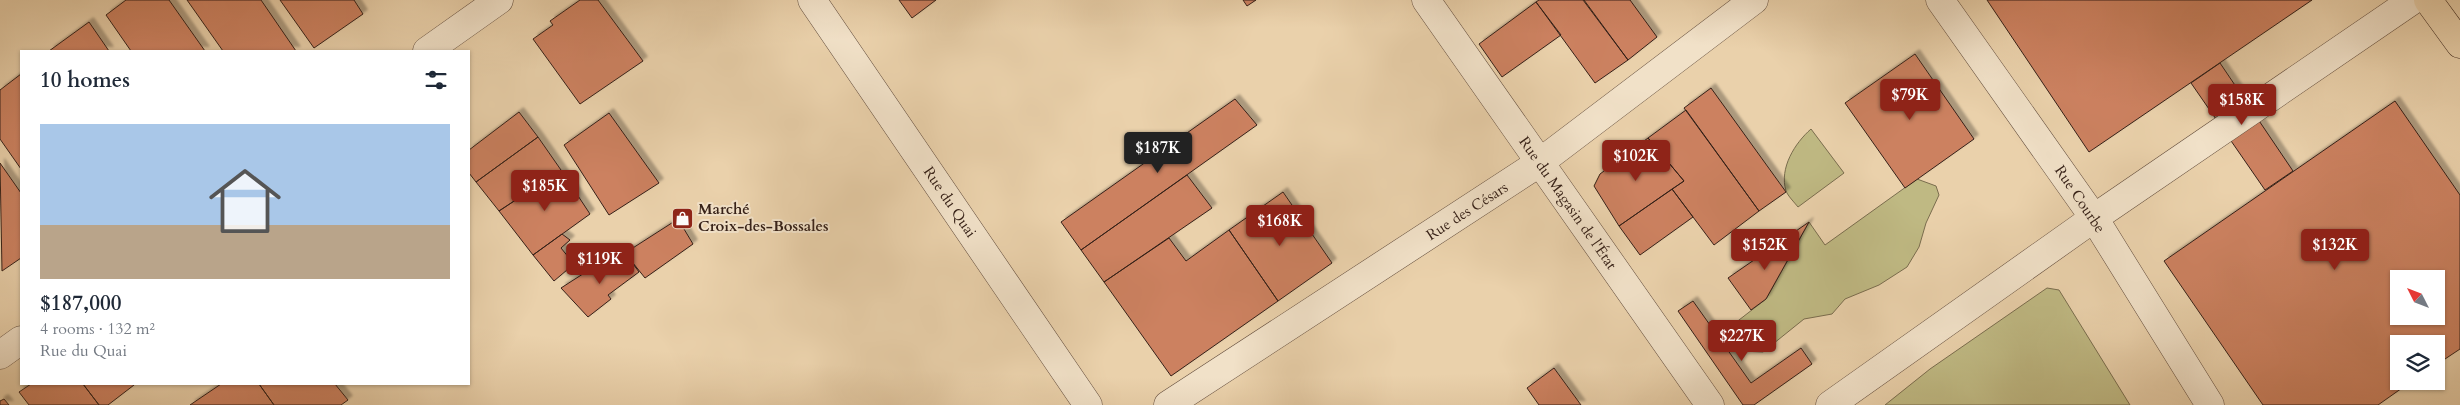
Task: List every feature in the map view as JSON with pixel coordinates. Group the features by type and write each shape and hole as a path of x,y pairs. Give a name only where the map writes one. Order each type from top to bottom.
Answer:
{"main road":[{"path":"2428,0 2460,44"}],"street":[{"path":"428,50 499,0"},
{"name":"Rue du Quai","path":"812,0 1088,405"},
{"name":"Rue du Magasin de l'État","path":"1426,0 1539,164 1710,405"},
{"name":"Rue des Césars","path":"1168,405 1539,164 1754,0"},
{"name":"Rue Courbe","path":"1940,0 2094,218 2210,405"},
{"path":"1830,405 2094,218 2413,0"},
{"path":"0,356 20,341"}],"shaded area":[{"path":"1811,129 1844,173 1798,207 1786,191 1785,174 1794,149"},
{"path":"1917,179 1936,186 1939,195 1926,223 1919,247 1907,267 1879,285 1845,299 1832,314 1804,319 1763,352 1741,351 1729,335 1730,327 1766,299 1809,222 1825,245"},
{"path":"2047,288 2059,290 2130,405 1885,405 1930,369"}],"building":[{"path":"126,0 169,0 204,50 130,50 106,15"},
{"path":"187,0 261,0 295,50 222,50"},
{"path":"280,0 354,0 363,14 314,48"},
{"path":"580,0 598,0 643,61 580,104 533,39 553,25 550,21"},
{"path":"899,0 936,0 912,18"},
{"path":"1243,0 1256,0 1247,6"},
{"path":"1539,0 1583,0 1628,60 1595,83 1536,2"},
{"path":"1584,0 1630,0 1657,37 1628,60"},
{"path":"1987,0 2312,0 2089,152"},
{"path":"1536,2 1561,35 1502,77 1479,44"},
{"path":"89,22 108,50 50,50"},
{"path":"1915,54 1974,139 1905,188 1845,103"},
{"path":"2220,63 2293,171 2265,190 2191,83"},
{"path":"20,75 20,168 0,139 0,90"},
{"path":"1711,88 1786,192 1759,211 1684,108"},
{"path":"1235,99 1257,125 1081,250 1061,222"},
{"path":"2395,101 2460,195 2460,349 2445,359 2445,335 2390,335 2390,390 2399,390 2378,405 2263,405 2164,261"},
{"path":"1686,110 1759,211 1714,245 1672,189 1684,181 1648,138"},
{"path":"519,112 538,137 476,182 470,174 470,149"},
{"path":"609,113 659,183 609,215 564,145"},
{"path":"538,137 561,170 499,211 476,182"},
{"path":"1648,138 1684,181 1619,226 1594,186 1600,174"},
{"path":"0,163 20,192 20,259 2,271"},
{"path":"561,170 590,214 533,255 499,211"},
{"path":"1187,175 1212,208 1104,282 1081,250"},
{"path":"1672,189 1693,217 1640,255 1619,226"},
{"path":"1283,192 1332,263 1278,301 1229,230"},
{"path":"678,219 693,244 645,278 625,253"},
{"path":"1809,222 1766,299 1751,310 1728,278"},
{"path":"1229,230 1278,301 1171,376 1104,282 1169,238 1186,261"},
{"path":"562,234 570,240 561,248 574,264 554,281 533,255"},
{"path":"625,253 639,272 608,295 611,299 588,317 561,288 589,270 594,275"},
{"path":"1693,301 1751,383 1801,348 1812,364 1754,405 1743,405 1678,311"},
{"path":"1554,368 1581,405 1539,405 1527,388"},
{"path":"30,385 84,385 99,405 29,405 19,392"},
{"path":"84,385 134,385 108,405 99,405"},
{"path":"220,385 260,385 274,405 190,405"},
{"path":"260,385 336,385 348,400 341,405 274,405"},
{"path":"4,399 9,405 0,405 0,401"}],"place":[{"name":"Marché Croix-des-Bossales","path":"682,218"}]}
